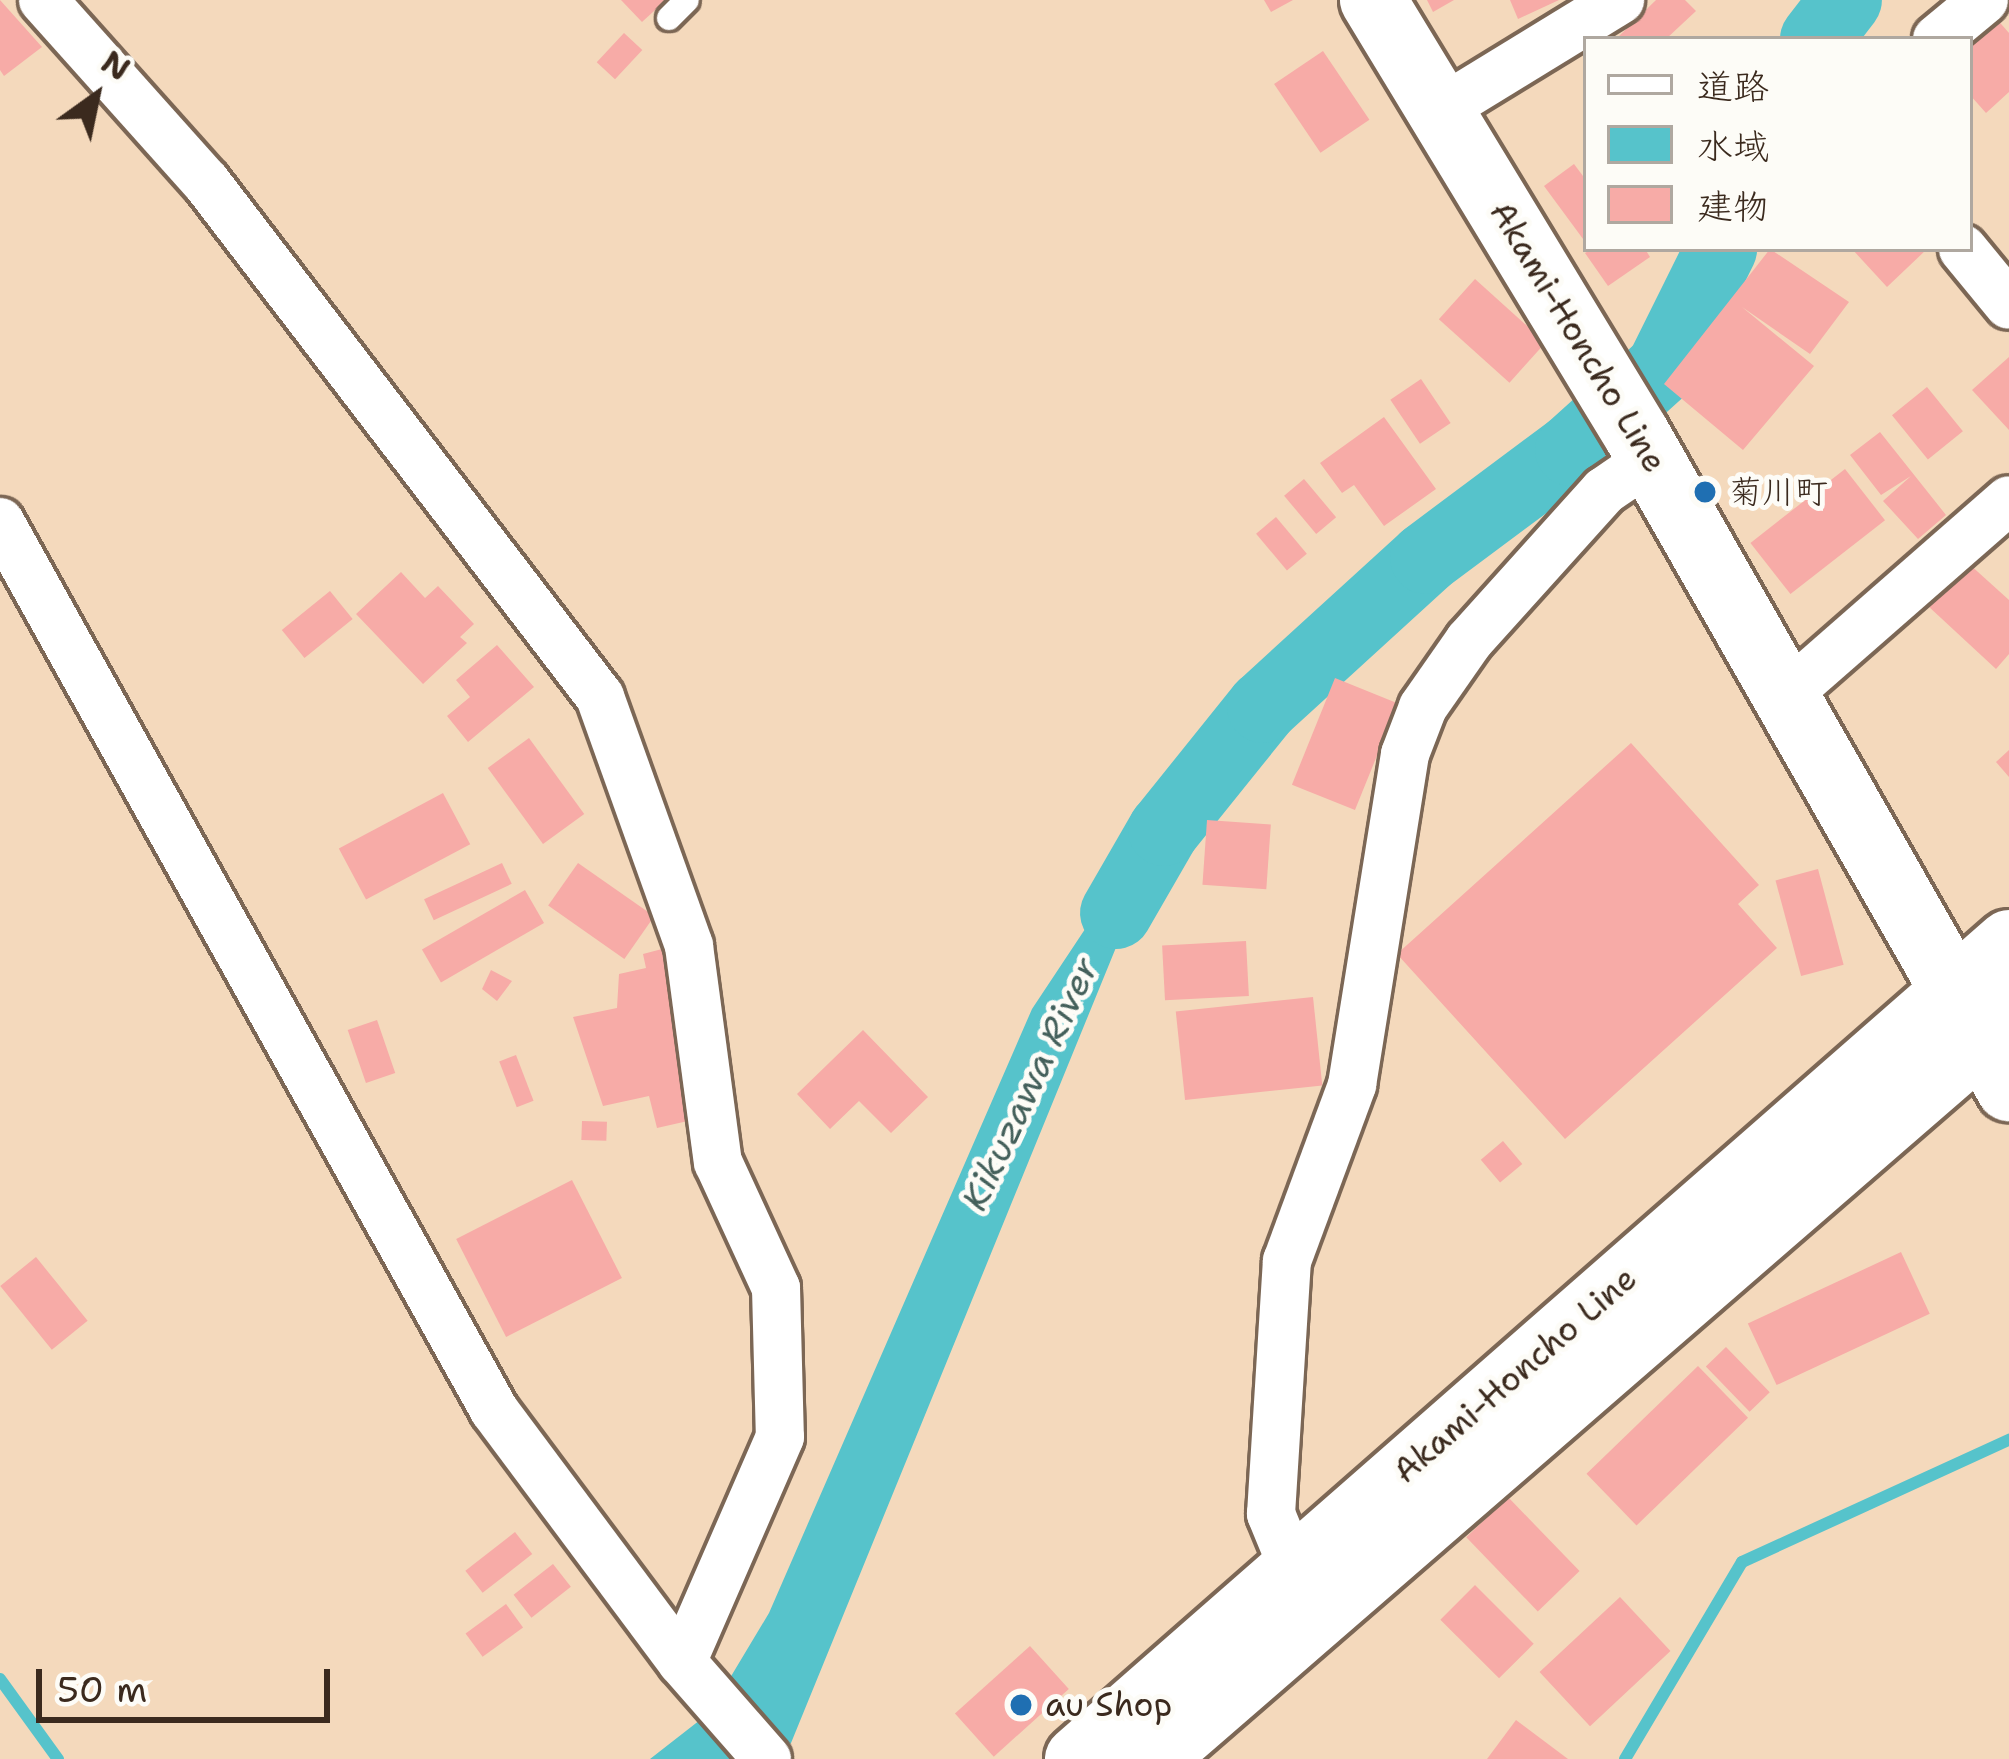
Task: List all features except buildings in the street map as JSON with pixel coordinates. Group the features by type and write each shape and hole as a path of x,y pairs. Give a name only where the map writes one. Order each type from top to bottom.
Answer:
{"main road":[{"name":"Akami-Honcho Line","path":"1373,0 1603,378 1783,698 1988,1034"},
{"path":"1988,1034 2009,943"},
{"name":"Akami-Honcho Line","path":"1078,1759 1294,1570 1988,1034"},
{"name":"Akami-Honcho Line","path":"1152,1759 1988,1034"}],"street":[{"path":"43,0 206,182 600,697 689,946 718,1162 776,1288 780,1437 696,1678"},
{"path":"1442,109 1621,0"},
{"path":"1941,36 1984,0"},
{"path":"1965,252 2009,305"},
{"path":"1294,1570 1271,1514 1287,1262 1352,1085 1405,754 1423,707 1469,640 1644,447"},
{"path":"1783,698 2009,500"},
{"path":"0,522 494,1410 696,1678 767,1759"}],"water":[{"path":"1164,830 791,1743 772,1759 650,1759 709,1713 769,1613 1032,1009 1105,899"}],"waterway":[{"name":"Kikuzawa River","path":"1818,36 1846,0"},
{"name":"Kikuzawa River","path":"1116,913 1164,830 1263,707 1426,558 1571,450 1662,368 1720,252"},
{"path":"1625,1759 1742,1562 2009,1440"},
{"name":"Kikuzawa River","path":"0,1679 58,1759"}],"place":[{"name":"菊川町","path":"1705,492"},
{"name":"au Shop","path":"1021,1705"}]}
